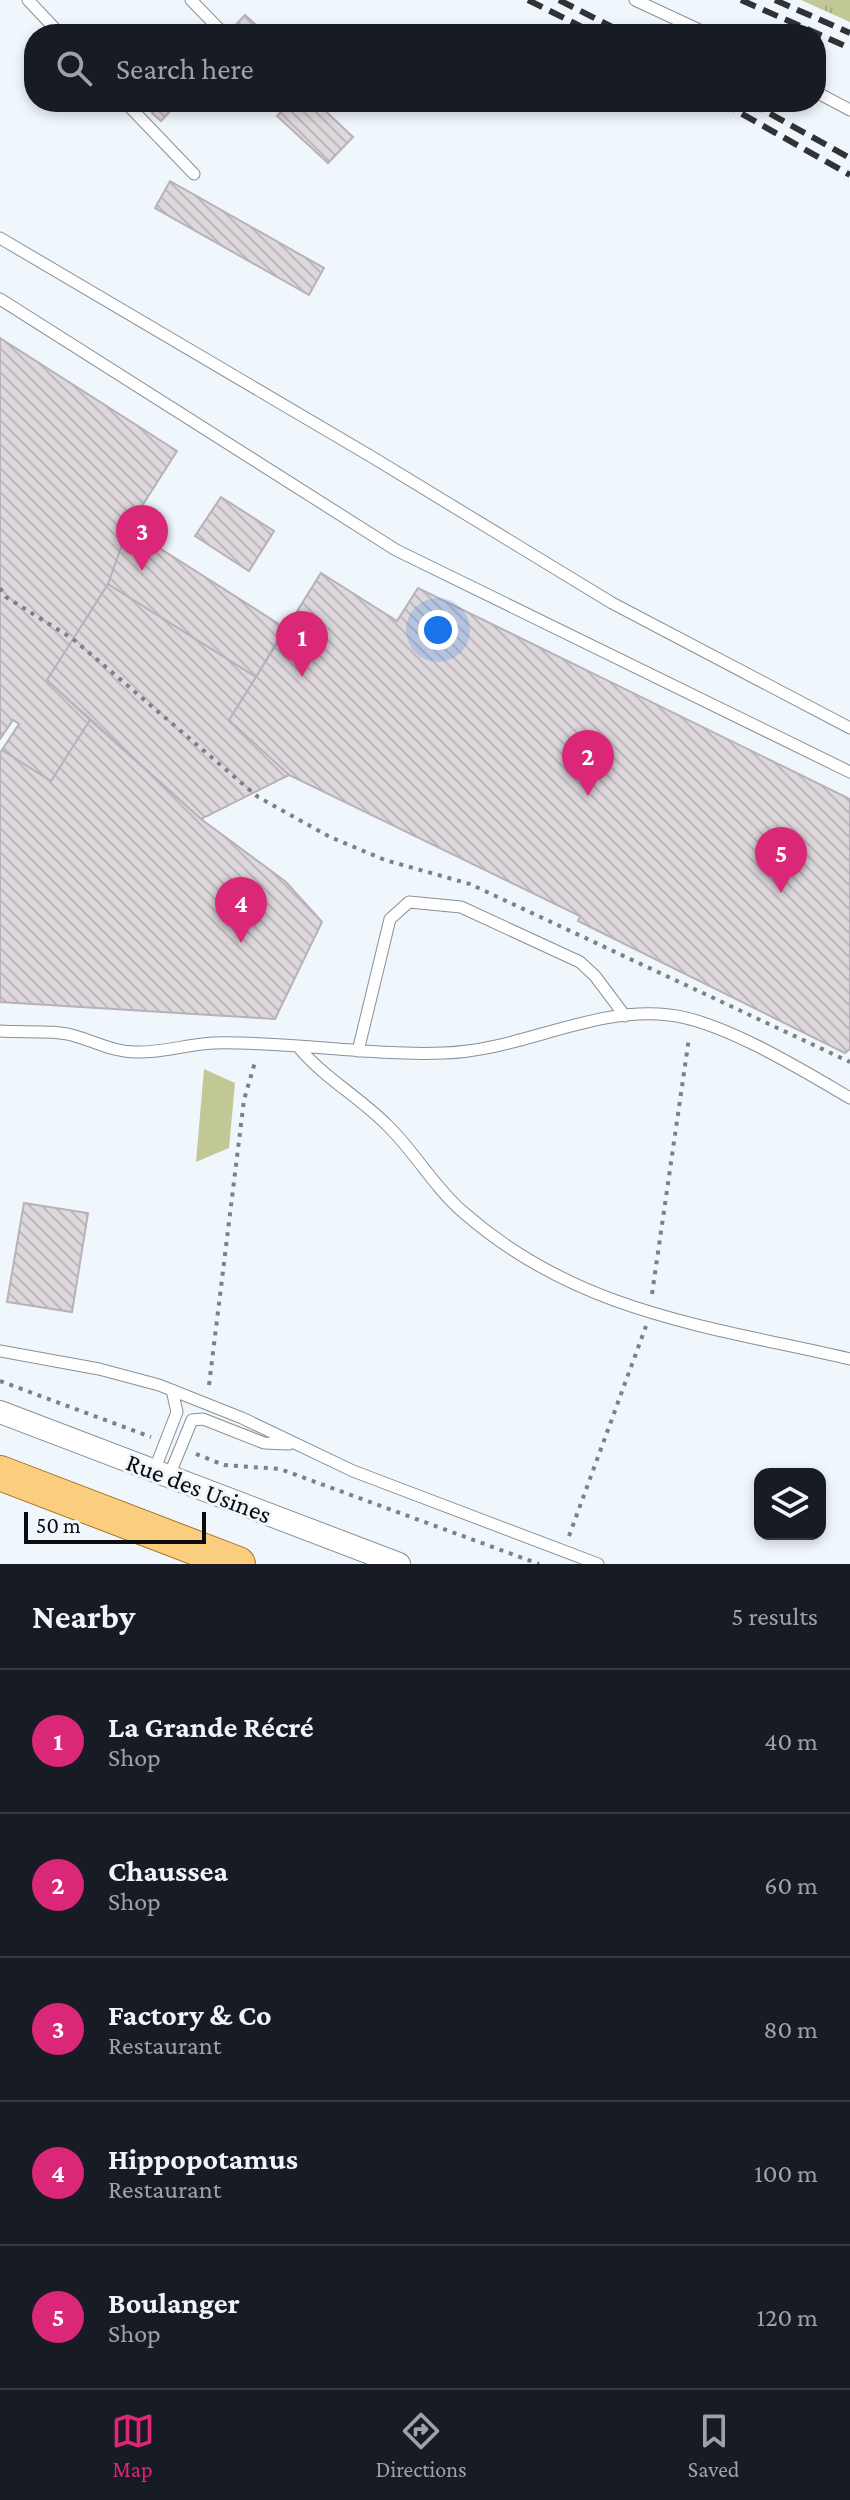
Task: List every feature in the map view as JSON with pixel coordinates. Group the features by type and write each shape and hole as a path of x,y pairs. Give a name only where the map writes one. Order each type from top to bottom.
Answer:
{"main road":[{"path":"0,1473 182,1549 238,1564"}],"street":[{"name":"Rue des Usines","path":"0,1412 399,1564"}],"lane":[{"path":"28,0 51,24"},
{"path":"191,0 214,24"},
{"path":"635,0 687,24"},
{"path":"826,97 850,110"},
{"path":"135,112 194,174"},
{"path":"0,238 359,449 612,603 850,728"},
{"path":"0,299 396,550 850,772"},
{"path":"358,1051 390,919 409,902 461,907 580,962 595,976 625,1016"},
{"path":"0,1031 78,1037 102,1048 134,1052 175,1051 214,1043 300,1049 465,1052 525,1042 625,1016 669,1014 692,1019 755,1047 850,1098"},
{"path":"300,1049 322,1074 389,1126 427,1176 480,1227 555,1274 648,1314 850,1359"},
{"path":"0,1351 133,1376 206,1403 353,1471 598,1564"},
{"path":"162,1474 165,1442 177,1412 172,1390"},
{"path":"162,1474 192,1420 203,1419 264,1443 296,1444"}],"path":[{"path":"0,588 6,597 73,639 258,797 330,837 385,860 470,884 695,990 767,1020 850,1062"},
{"path":"0,600 6,597"},
{"path":"563,1551 592,1480 648,1314 695,990"},
{"path":"206,1403 244,1100 255,1063 268,1045"},
{"path":"0,1381 165,1442"},
{"path":"198,1455 203,1419"},
{"path":"179,1448 224,1465 280,1469 539,1564"}],"green space":[{"path":"801,0 850,0 850,22"},
{"path":"204,1069 235,1083 229,1148 196,1162"}],"building":[{"path":"245,15 255,24 237,24"},
{"path":"153,112 169,112 161,121"},
{"path":"281,112 327,112 353,137 328,163 277,116"},
{"path":"170,181 324,268 309,295 155,208"},
{"path":"0,338 177,451 128,528 108,584 47,680 90,720 51,781 2,750 19,724 13,720 0,739"},
{"path":"221,497 274,531 249,571 195,536"},
{"path":"128,528 285,628 256,677 108,584"},
{"path":"321,573 397,621 418,588 850,799 850,1049 845,1053 578,921 580,916 289,775 229,720"},
{"path":"108,584 256,677 229,720 289,775 201,819 47,680"},
{"path":"90,720 201,819 286,882 322,922 275,1019 0,1002 0,753 2,750 51,781"},
{"path":"24,1203 88,1213 72,1312 7,1302"}],"railway":[{"path":"528,0 576,24"},
{"path":"559,0 606,24"},
{"path":"741,0 796,24"},
{"path":"775,0 850,33"},
{"path":"826,37 850,48"},
{"path":"739,112 850,175"},
{"path":"767,112 850,158"}],"place":[{"name":"Factory & Co","path":"142,571"},
{"name":"La Grande Récré","path":"302,677"},
{"name":"Chaussea","path":"588,796"},
{"name":"Boulanger","path":"781,893"},
{"name":"Hippopotamus","path":"241,943"}]}
